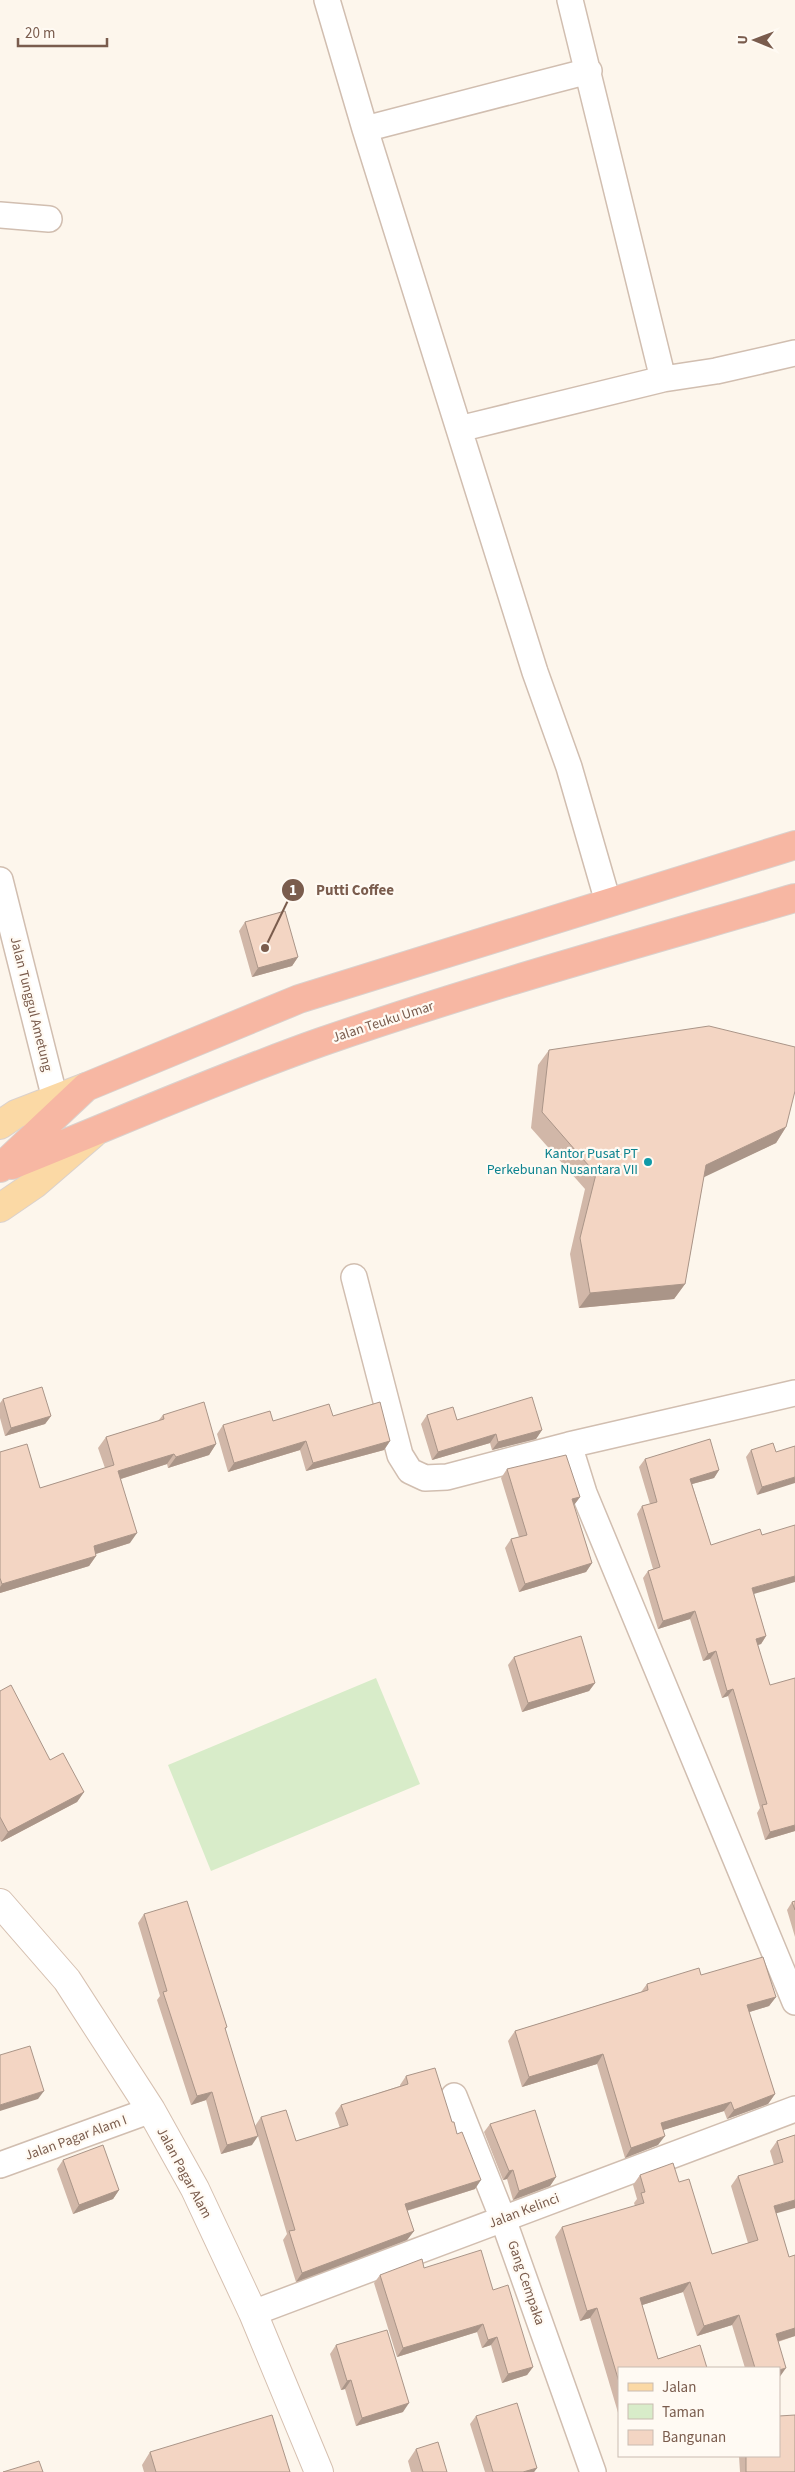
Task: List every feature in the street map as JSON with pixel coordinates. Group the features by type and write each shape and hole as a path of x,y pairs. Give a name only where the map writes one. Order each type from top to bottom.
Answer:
{"highway":[{"path":"0,1168 54,1108 86,1087 299,999 795,845"},
{"name":"Jalan Teuku Umar","path":"100,1128 320,1042 466,995 795,898"},
{"path":"0,1168 100,1128"}],"main road":[{"path":"0,1125 16,1114 54,1108"},
{"name":"Jalan Teuku Umar","path":"0,1208 35,1184 100,1128"}],"street":[{"path":"327,0 365,129 535,672 569,767 608,902"},
{"path":"570,0 589,71 663,379"},
{"path":"365,129 589,71"},
{"path":"0,215 50,219"},
{"path":"459,429 663,379 716,371 795,353"},
{"name":"Jalan Tunggul Ametung","path":"0,880 54,1108"},
{"path":"354,1277 400,1455 410,1471 425,1478 447,1477 569,1445 795,1393"},
{"path":"569,1445 584,1493 795,2002"},
{"name":"Jalan Pagar Alam","path":"0,1903 67,1980 152,2110 195,2189 253,2313 318,2472"},
{"name":"Gang Cempaka","path":"454,2096 503,2219 593,2472"},
{"name":"Jalan Kelinci","path":"253,2313 795,2109"},
{"name":"Jalan Pagar Alam I","path":"0,2165 152,2110"}],"green space":[{"path":"376,1678 420,1784 211,1871 168,1765"}],"building":[{"path":"285,911 298,957 258,968 245,922"},
{"name":"Kantor Pusat PT Perkebunan Nusantara VII","path":"709,1026 795,1047 795,1091 786,1127 706,1165 685,1284 590,1293 580,1238 596,1174 542,1112 549,1050"},
{"path":"42,1387 51,1416 11,1428 3,1399"},
{"path":"532,1397 542,1430 498,1442 496,1434 438,1452 427,1415 453,1407 457,1420"},
{"path":"204,1402 216,1444 176,1457 174,1454 118,1471 137,1533 94,1546 96,1556 2,1584 0,1578 0,1452 27,1444 40,1488 114,1465 106,1437 164,1419 163,1415"},
{"path":"380,1402 390,1441 313,1463 306,1441 234,1463 223,1425 270,1411 273,1421 329,1404 333,1416"},
{"path":"710,1439 719,1470 690,1479 711,1545 760,1529 762,1535 795,1525 795,1576 752,1588 766,1636 756,1639 770,1685 795,1678 795,1825 770,1832 762,1805 767,1804 733,1689 727,1691 716,1651 708,1654 695,1611 663,1621 648,1571 660,1567 642,1506 657,1502 645,1459"},
{"path":"773,1443 776,1452 795,1446 795,1477 762,1487 751,1450"},
{"path":"566,1455 580,1497 572,1499 592,1563 525,1584 511,1539 527,1535 507,1469"},
{"path":"581,1636 595,1683 528,1703 514,1657"},
{"path":"11,1685 50,1760 63,1753 84,1792 8,1832 0,1817 0,1691"},
{"path":"187,1901 227,2027 225,2028 258,2136 227,2145 212,2092 197,2096 163,1992 167,1991 144,1914"},
{"path":"763,1957 776,1997 747,2005 775,2094 734,2110 731,2102 661,2123 665,2136 631,2148 603,2054 529,2077 515,2031 648,1990 647,1984 699,1968 701,1975"},
{"path":"30,2046 44,2091 0,2105 0,2055"},
{"path":"435,2068 452,2122 454,2122 457,2134 462,2132 481,2180 405,2204 414,2231 302,2273 289,2231 295,2230 261,2117 286,2110 296,2141 348,2125 341,2105 408,2084 406,2076"},
{"path":"535,2110 556,2177 519,2191 513,2170 509,2171 490,2124"},
{"path":"795,2135 795,2200 774,2206 789,2257 795,2255 795,2328 776,2334 786,2368 780,2370 780,2367 755,2367 739,2315 704,2326 690,2282 640,2298 658,2359 700,2345 707,2367 618,2367 618,2379 597,2308 587,2311 562,2227 644,2203 641,2193 645,2192 640,2175 673,2163 679,2182 689,2179 712,2254 758,2240 738,2176 783,2162 777,2141"},
{"path":"103,2145 119,2190 79,2205 63,2160"},
{"path":"481,2250 493,2290 508,2285 533,2367 508,2374 497,2337 488,2340 483,2324 403,2348 380,2275 422,2259 424,2268"},
{"path":"387,2330 409,2403 362,2418 351,2380 347,2381 336,2345"},
{"path":"517,2403 537,2468 523,2472 493,2472 476,2416"},
{"path":"272,2415 290,2472 156,2472 150,2452"},
{"path":"795,2415 795,2472 746,2472 746,2457 780,2457 780,2416"},
{"path":"438,2442 447,2472 423,2472 416,2449"},
{"path":"39,2461 43,2472 3,2472"}],"place":[{"name":"Putti Coffee","path":"265,948"},
{"name":"Kantor Pusat PT Perkebunan Nusantara VII","path":"648,1162"}]}
